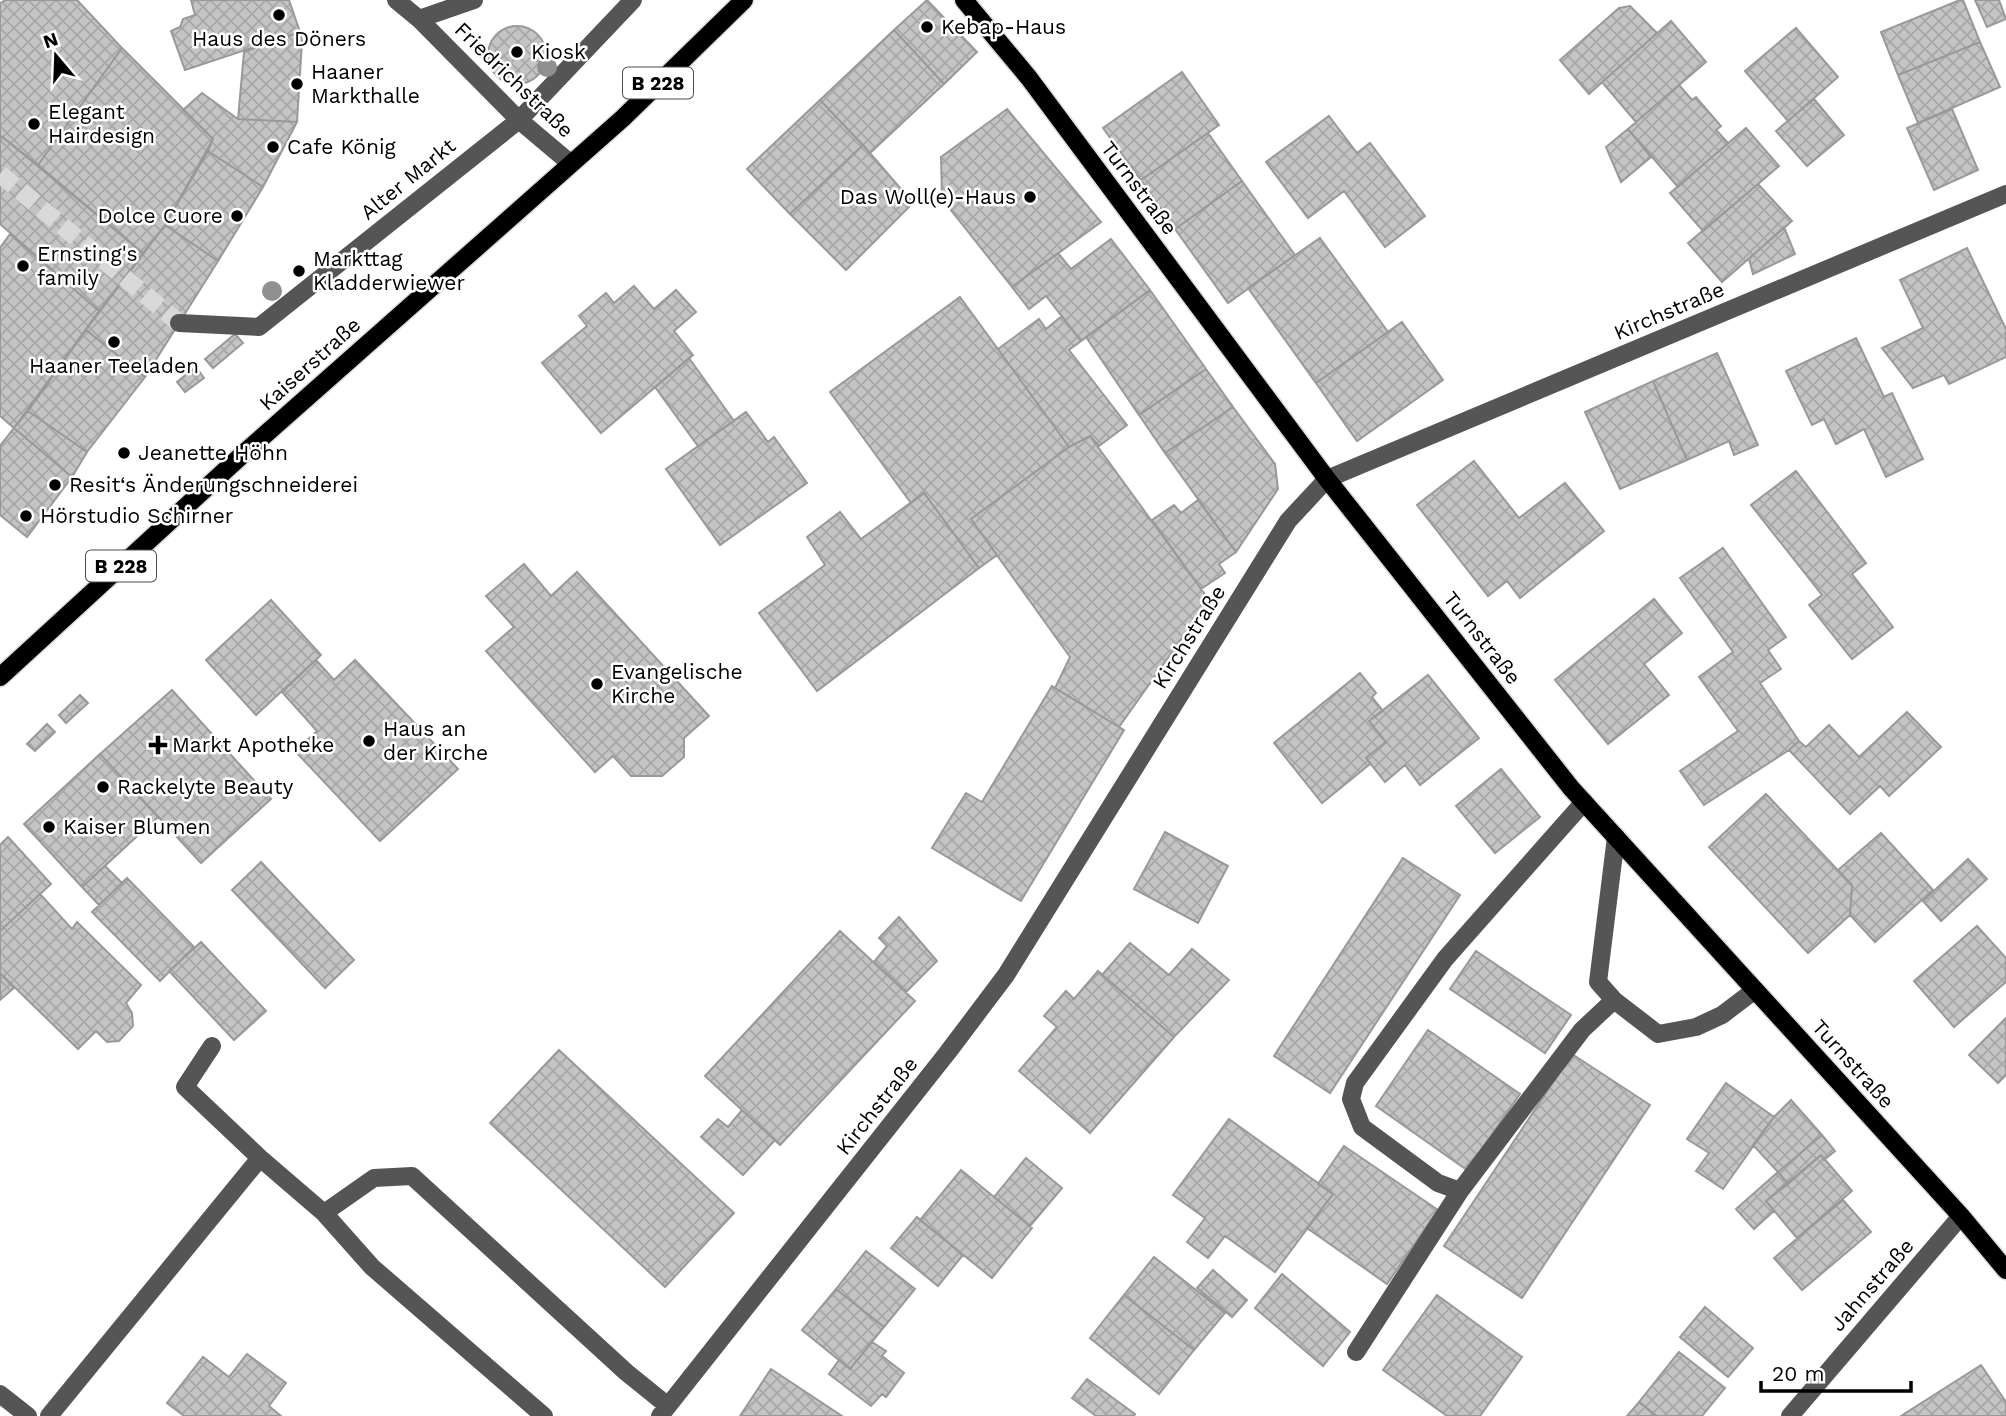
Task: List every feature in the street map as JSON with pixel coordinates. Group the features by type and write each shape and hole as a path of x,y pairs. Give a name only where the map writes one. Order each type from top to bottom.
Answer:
{"main road":[{"name":"Kaiserstraße","path":"0,677 242,455 623,118 744,0"},
{"name":"Turnstraße","path":"964,0 1029,78 1327,479 1584,802 1961,1216 2006,1270"}],"street":[{"name":"Friedrichstraße","path":"397,0 519,120 570,163"},
{"path":"419,19 474,0"},
{"name":"Alter Markt","path":"179,323 259,327 519,120 633,0"},
{"name":"Kirchstraße","path":"664,1411 1006,975 1288,521 1327,479 2006,194"},
{"path":"1460,1191 1438,1183 1362,1127 1351,1099 1355,1083 1445,959 1584,802"},
{"path":"1616,838 1598,982 1614,1000 1658,1034 1696,1027 1722,1014 1755,990"},
{"path":"1356,1352 1460,1191 1582,1030 1614,1000"},
{"path":"212,1046 185,1087 260,1158 324,1213 372,1267 544,1416"},
{"path":"49,1416 260,1158"},
{"path":"324,1213 374,1178 412,1176 626,1372 664,1411"},
{"name":"Jahnstraße","path":"1790,1416 1961,1216"},
{"path":"0,1394 28,1416"}],"building":[{"path":"6,0 77,0 122,48 38,165 0,135 0,3"},
{"path":"191,0 289,0 300,32 185,70 171,31 180,27 183,19 195,15"},
{"path":"927,0 977,52 944,84 894,30"},
{"path":"1963,0 1980,42 1898,75 1881,32"},
{"path":"1975,0 1999,0 2006,19 1987,27"},
{"path":"1630,6 1657,33 1589,94 1560,60 1619,8"},
{"path":"1671,21 1706,62 1636,122 1602,82"},
{"name":"Kiosk","path":"511,26 523,26 538,34 546,49 546,61 538,76 523,84 511,84 496,76 488,61 488,49 496,34"},
{"path":"1796,28 1838,77 1788,121 1745,71"},
{"path":"894,30 944,84 870,153 820,100"},
{"path":"300,32 302,41 297,122 238,119 244,52"},
{"path":"1980,42 2000,87 1918,123 1898,75"},
{"path":"122,48 213,139 165,225 143,253 38,165"},
{"path":"1182,72 1219,125 1141,180 1103,128"},
{"path":"1679,85 1692,100 1696,97 1721,126 1716,130 1728,143 1678,187 1628,129"},
{"path":"202,93 238,119 297,122 263,187 208,151 213,139 183,110"},
{"path":"1814,99 1844,135 1807,166 1776,131"},
{"path":"820,100 863,145 790,214 747,169"},
{"path":"1007,109 1101,222 1012,287 942,199 941,157"},
{"path":"1952,109 1978,170 1934,190 1907,128"},
{"path":"1329,116 1357,153 1370,143 1425,216 1385,247 1344,191 1308,218 1266,162"},
{"path":"1746,128 1779,166 1703,231 1670,193"},
{"path":"1628,129 1651,157 1621,182 1606,147"},
{"path":"1208,133 1242,181 1175,229 1141,180"},
{"path":"0,135 143,253 99,311 0,224"},
{"path":"863,145 913,203 846,270 790,214"},
{"path":"208,151 263,187 218,261 165,225"},
{"path":"1242,181 1295,255 1228,303 1175,229"},
{"path":"1758,184 1792,221 1722,282 1688,243"},
{"path":"165,225 218,261 145,377 86,330"},
{"path":"1784,227 1795,254 1753,274 1749,259"},
{"path":"10,234 99,311 14,428 0,416 0,248"},
{"path":"1320,238 1388,332 1316,383 1248,288"},
{"path":"1111,239 1150,290 1081,341 1046,296 1029,309 1012,287 1058,253 1071,269"},
{"path":"1967,248 2006,329 2006,357 1949,384 1944,375 1913,388 1882,348 1923,328 1900,280"},
{"path":"634,286 654,309 676,290 696,312 674,331 693,355 601,433 542,363 587,326 579,316 606,293 614,303"},
{"path":"1150,290 1206,369 1139,415 1086,337"},
{"path":"960,297 1069,447 971,519 997,555 979,568 924,493 911,503 830,392"},
{"path":"1062,316 1081,341 1069,350 1127,425 1099,446 1090,436 1069,447 998,349 1039,319 1046,329"},
{"path":"1402,322 1443,380 1357,441 1316,383"},
{"path":"86,330 145,377 87,452 28,411"},
{"path":"235,334 243,343 213,368 205,359"},
{"path":"1856,338 1884,397 1892,393 1923,459 1886,477 1864,429 1836,444 1824,419 1812,425 1786,371"},
{"path":"1717,353 1758,445 1734,455 1729,441 1687,460 1653,381"},
{"path":"689,358 734,421 698,446 655,387"},
{"path":"196,367 204,378 185,392 177,382"},
{"path":"1206,369 1233,407 1165,453 1139,415"},
{"path":"1653,381 1687,460 1620,489 1585,412"},
{"path":"1233,407 1275,464 1278,489 1236,552 1165,453"},
{"path":"28,411 87,452 72,477 14,428"},
{"path":"746,412 768,442 774,437 807,483 720,545 666,469"},
{"path":"14,428 72,477 27,537 0,515 0,446"},
{"path":"1090,436 1209,600 1119,727 1055,688 1070,657 971,519 1069,447"},
{"path":"1474,461 1519,518 1565,483 1604,531 1520,598 1507,581 1488,596 1417,505"},
{"path":"1796,471 1866,563 1852,574 1893,627 1852,659 1809,605 1822,595 1751,505"},
{"path":"924,493 979,568 817,691 759,613 825,565 807,537 840,512 861,539"},
{"path":"1198,500 1236,552 1219,564 1225,573 1201,589 1152,520 1174,505 1181,513"},
{"path":"1723,548 1786,637 1768,650 1781,669 1760,683 1799,741 1704,805 1680,771 1738,731 1699,677 1733,652 1680,578"},
{"name":"Evangelische Kirche","path":"524,564 551,596 577,572 709,716 684,738 684,757 662,776 631,776 613,756 595,772 486,651 514,627 486,596"},
{"path":"1654,599 1682,633 1644,664 1669,695 1608,744 1555,680"},
{"path":"271,600 321,655 256,715 206,660"},
{"name":"Haus an der Kirche","path":"316,660 334,680 355,660 458,769 380,841 295,751 317,731 282,692"},
{"path":"1360,673 1376,693 1372,697 1383,711 1369,721 1386,742 1366,758 1370,764 1322,803 1274,743"},
{"path":"1428,675 1479,738 1420,785 1405,765 1385,782 1366,758 1386,742 1369,721"},
{"path":"1052,686 1124,730 1021,901 932,848 966,793 982,802"},
{"path":"172,690 271,799 201,863 100,754"},
{"path":"80,695 88,703 66,723 59,715"},
{"path":"1907,712 1941,747 1889,796 1880,786 1850,814 1789,750 1799,741 1806,747 1829,725 1859,757"},
{"path":"47,724 55,732 35,751 27,744"},
{"path":"100,754 158,817 82,887 24,824"},
{"path":"1501,769 1540,817 1495,853 1456,806"},
{"path":"1766,794 1852,885 1850,915 1808,953 1709,847"},
{"path":"1165,832 1228,866 1198,923 1134,889"},
{"path":"1881,833 1933,890 1875,942 1850,915 1852,885 1838,870"},
{"path":"8,837 51,884 0,931 0,845"},
{"path":"1403,858 1460,895 1330,1093 1274,1056"},
{"path":"1968,859 1987,879 1941,921 1923,901"},
{"path":"261,862 354,960 325,988 232,890"},
{"path":"105,866 122,883 99,905 82,887"},
{"path":"127,878 194,947 160,981 92,912"},
{"path":"40,894 72,929 77,922 141,985 126,1003 132,1013 133,1026 119,1041 107,1042 96,1031 78,1049 0,973 0,931"},
{"path":"899,917 937,961 906,992 874,962 887,946 879,938"},
{"path":"1977,926 2006,958 2006,982 1954,1027 1914,981"},
{"path":"840,931 915,1001 780,1145 705,1076"},
{"path":"201,942 266,1011 234,1040 169,971"},
{"path":"1130,943 1169,975 1192,949 1229,980 1174,1037 1102,975"},
{"path":"1476,951 1571,1015 1545,1053 1450,989"},
{"path":"1098,971 1174,1037 1090,1133 1019,1071 1057,1027 1044,1016 1066,991 1074,999"},
{"path":"0,973 14,988 0,1000"},
{"path":"2006,1018 2006,1075 1998,1083 1969,1055"},
{"path":"1428,1030 1520,1094 1467,1170 1376,1106"},
{"path":"559,1050 734,1213 665,1287 490,1123"},
{"path":"1572,1054 1650,1105 1522,1298 1444,1246"},
{"path":"1726,1083 1774,1117 1723,1189 1696,1171 1709,1153 1687,1139"},
{"path":"1791,1100 1822,1135 1778,1172 1753,1145"},
{"path":"742,1110 775,1140 743,1175 701,1137 718,1119 728,1127"},
{"path":"1229,1119 1333,1194 1275,1272 1225,1236 1208,1258 1187,1242 1205,1218 1173,1195"},
{"path":"1822,1135 1835,1151 1824,1160 1821,1155 1788,1184 1778,1172"},
{"path":"1344,1146 1438,1210 1387,1284 1307,1228 1333,1194 1318,1184"},
{"path":"1821,1155 1852,1191 1797,1238 1766,1201"},
{"path":"1026,1158 1062,1188 1030,1226 994,1197"},
{"path":"961,1170 1032,1228 992,1278 920,1220"},
{"path":"1778,1172 1788,1184 1766,1201 1774,1211 1754,1229 1736,1209"},
{"path":"1843,1200 1871,1232 1802,1290 1774,1258"},
{"path":"917,1217 963,1255 938,1286 891,1248"},
{"path":"866,1251 915,1289 884,1327 836,1289"},
{"path":"1154,1257 1225,1313 1194,1350 1124,1295"},
{"path":"1213,1270 1247,1300 1232,1317 1197,1288"},
{"path":"1282,1274 1350,1332 1323,1366 1255,1308"},
{"path":"836,1289 884,1327 850,1369 802,1330"},
{"path":"1124,1295 1194,1350 1159,1394 1090,1338"},
{"path":"1437,1295 1522,1357 1480,1416 1447,1416 1383,1370"},
{"path":"1705,1307 1753,1348 1728,1377 1680,1337"},
{"path":"872,1342 886,1351 882,1356 904,1373 886,1397 882,1394 871,1406 829,1374 839,1360 850,1369"},
{"path":"1679,1352 1725,1388 1702,1416 1657,1416 1639,1402"},
{"path":"247,1354 286,1383 269,1406 281,1416 184,1416 167,1403 203,1357 229,1377"},
{"path":"1981,1365 2006,1402 2006,1416 1901,1416"},
{"path":"771,1369 842,1416 740,1416"},
{"path":"1087,1379 1135,1414 1134,1416 1096,1416 1072,1398"},
{"path":"1639,1402 1657,1416 1627,1416"}],"tunnel":[{"path":"0,174 179,323"}],"place":[{"name":"Haus des Döners","path":"279,15"},
{"name":"Kebap-Haus","path":"927,27"},
{"name":"Kiosk","path":"517,52"},
{"name":"Haaner Markthalle","path":"297,84"},
{"name":"Elegant Hairdesign","path":"34,124"},
{"name":"Cafe König","path":"273,147"},
{"name":"Das Woll(e)-Haus","path":"1030,197"},
{"name":"Dolce Cuore","path":"237,216"},
{"name":"Ernsting's family","path":"23,266"},
{"name":"Markttag Kladderwiewer","path":"299,271"},
{"name":"Haaner Teeladen","path":"114,342"},
{"name":"Jeanette Höhn","path":"124,453"},
{"name":"Resit‘s Änderungschneiderei","path":"55,485"},
{"name":"Hörstudio Schirner","path":"26,516"},
{"name":"Evangelische Kirche","path":"597,684"},
{"name":"Haus an der Kirche","path":"369,741"},
{"name":"Markt Apotheke","path":"158,745"},
{"name":"Rackelyte Beauty","path":"103,787"},
{"name":"Kaiser Blumen","path":"49,827"}]}
